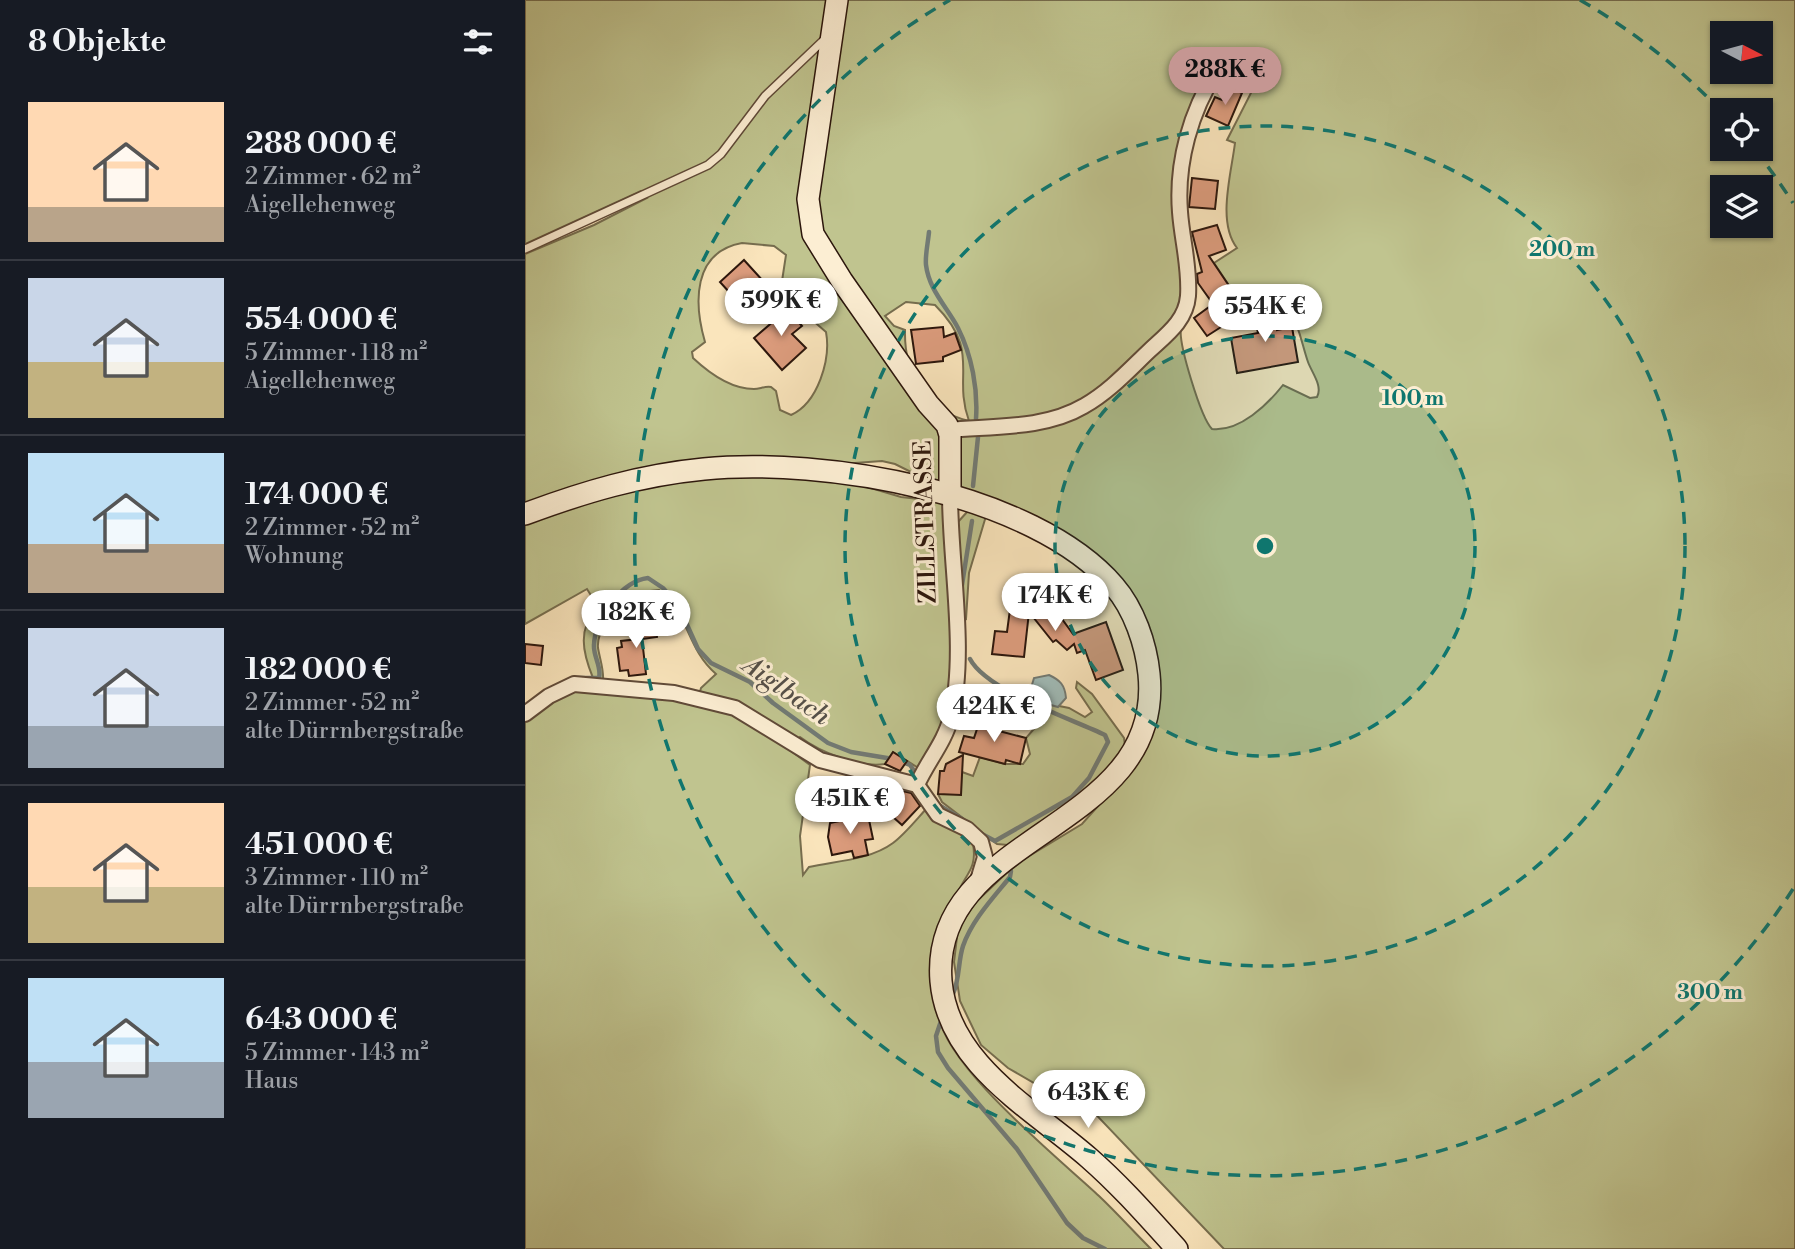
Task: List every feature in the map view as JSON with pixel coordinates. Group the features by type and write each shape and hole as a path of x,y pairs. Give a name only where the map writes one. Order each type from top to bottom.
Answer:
{"main road":[{"name":"ZILLSTRASSE","path":"837,0 807,199 810,225 846,287 949,430 950,495"},
{"path":"525,514 621,482 708,469 752,466 826,470 873,476 950,495 1033,528 1084,558 1113,585 1127,605 1146,651 1149,679 1143,727 1115,777 1100,793 976,884 951,920 941,959 941,983 946,1003 962,1041 995,1081 1114,1181 1177,1249"}],"street":[{"path":"949,430 1027,424 1075,411 1119,379 1182,318 1188,297 1180,210 1182,167 1197,105 1217,70"},
{"name":"ZILLSTRASSE","path":"919,780 949,724 954,698 956,643 950,495"},
{"path":"525,714 549,696 574,684 682,694 750,715 820,760 919,780 939,815 976,835 985,850 996,857 1015,853"},
{"path":"976,884 984,865 985,850"}],"lane":[{"path":"525,249 708,165 721,154 765,96 830,35"}],"green space":[{"path":"525,0 1795,0 1795,1249 1224,1249 1086,1104 1041,1087 1008,1068 981,1045 960,1001 954,962 958,929 976,902 1016,864 1082,824 1127,774 1149,735 1158,689 1150,639 1142,614 1130,591 1111,570 1064,532 962,489 925,479 895,464 882,461 841,464 756,459 670,466 598,480 525,506 525,254 594,225 647,198 641,191 525,244","holes":["1215,69 1253,89 1227,140 1235,143 1227,212 1231,237 1237,248 1214,263 1246,311 1253,302 1254,291 1259,289 1272,294 1289,309 1318,384 1317,397 1310,398 1283,385 1270,400 1243,421 1222,429 1212,429 1202,411 1191,380 1181,328 1133,374 1091,405 1042,424 975,433 971,422 1021,420 1050,415 1085,398 1107,384 1148,350 1177,315 1184,292 1176,210 1181,146 1194,106","742,243 774,246 786,255 782,281 810,318 826,332 824,367 815,391 809,401 791,415 780,410 776,391 771,387 754,389 737,386 714,374 693,358 692,352 705,342 699,312 699,296 705,268 726,248","906,302 935,305 949,322 958,336 962,350 963,390 969,421 940,408 920,388 908,361 905,330 894,326 885,316"]},
{"path":"769,474 837,478 901,497 937,501 943,505 945,519 952,638 948,712 920,769 893,752 885,764 852,761 818,748 800,737 787,748 810,765 800,836 803,875 809,867 884,849 902,835 927,808 973,844 972,867 959,890 950,922 940,984 938,1008 943,1030 978,1081 1151,1249 525,1249 525,722 541,708 577,689 697,702 701,688 716,674 699,653 676,609 659,590 632,593 604,625 598,640 603,681 593,678 584,650 584,632 597,605 587,589 525,624 525,522 577,503 677,479"},
{"path":"968,511 986,516 969,573 966,619 959,618 958,522"},
{"path":"1077,682 1092,694 1124,738 1125,746 1099,783 1008,845 997,844 942,802 938,794 962,772 973,776 980,757 1005,764 1023,764 1030,754 1026,738 1040,722 1044,703 1069,708 1085,717 1092,712 1076,688"}],"water":[{"path":"1049,675 1063,686 1066,698 1058,707 1044,703 1031,688 1034,678"}],"building":[{"path":"1228,87 1242,93 1228,126 1206,116 1215,97 1222,100"},
{"path":"1192,178 1218,181 1215,209 1189,207"},
{"path":"1217,225 1226,250 1209,256 1246,311 1207,336 1194,318 1213,304 1198,283 1197,274 1202,272 1192,232"},
{"path":"744,260 764,282 740,304 720,282"},
{"path":"783,305 802,326 792,334 806,348 782,370 754,338 775,320 771,316"},
{"path":"1272,305 1277,330 1292,327 1298,362 1237,373 1231,338 1258,333 1253,308"},
{"path":"943,327 944,337 955,333 961,350 943,357 943,361 916,364 911,330"},
{"path":"1013,587 1046,591 1046,597 1073,634 1106,622 1123,670 1096,680 1085,650 1077,653 1074,644 1067,650 1056,640 1053,642 1029,612 1024,657 992,654 995,631 1007,632"},
{"path":"655,620 657,637 642,639 646,674 629,676 628,670 620,671 617,648 622,647 621,641 639,639 637,622"},
{"path":"525,644 543,646 541,665 525,663"},
{"path":"966,689 983,690 983,705 966,705"},
{"path":"980,720 1000,725 999,731 1026,738 1020,764 1006,760 1005,764 959,752 964,736 974,738"},
{"path":"893,752 907,761 900,771 885,764"},
{"path":"963,755 961,795 938,794 940,771 944,771 946,764"},
{"path":"886,787 911,793 920,806 902,825 874,800"},
{"path":"868,815 873,839 865,840 868,855 854,858 852,851 832,855 828,837 830,823"}],"waterway":[{"path":"929,232 926,257 928,274 967,350 975,384 976,419"},
{"path":"973,486 978,437"},
{"path":"962,585 972,521"},
{"name":"Aiglbach","path":"574,678 599,678 594,645 604,613 628,586 648,578 663,588 678,605 698,649 711,663 750,682 773,703 828,743 851,752 893,759"},
{"path":"970,659 979,671 1011,693 1105,735 1108,742 1089,778 1072,797 995,841 980,833"},
{"name":"Aiglbach","path":"902,762 910,765 918,776"},
{"name":"Aiglbach","path":"937,804 962,819"},
{"path":"953,994 967,936 983,910 1010,877 1011,871"},
{"path":"942,1018 936,1036 938,1052 948,1068 1017,1149 1067,1223 1083,1238 1105,1249"}]}
